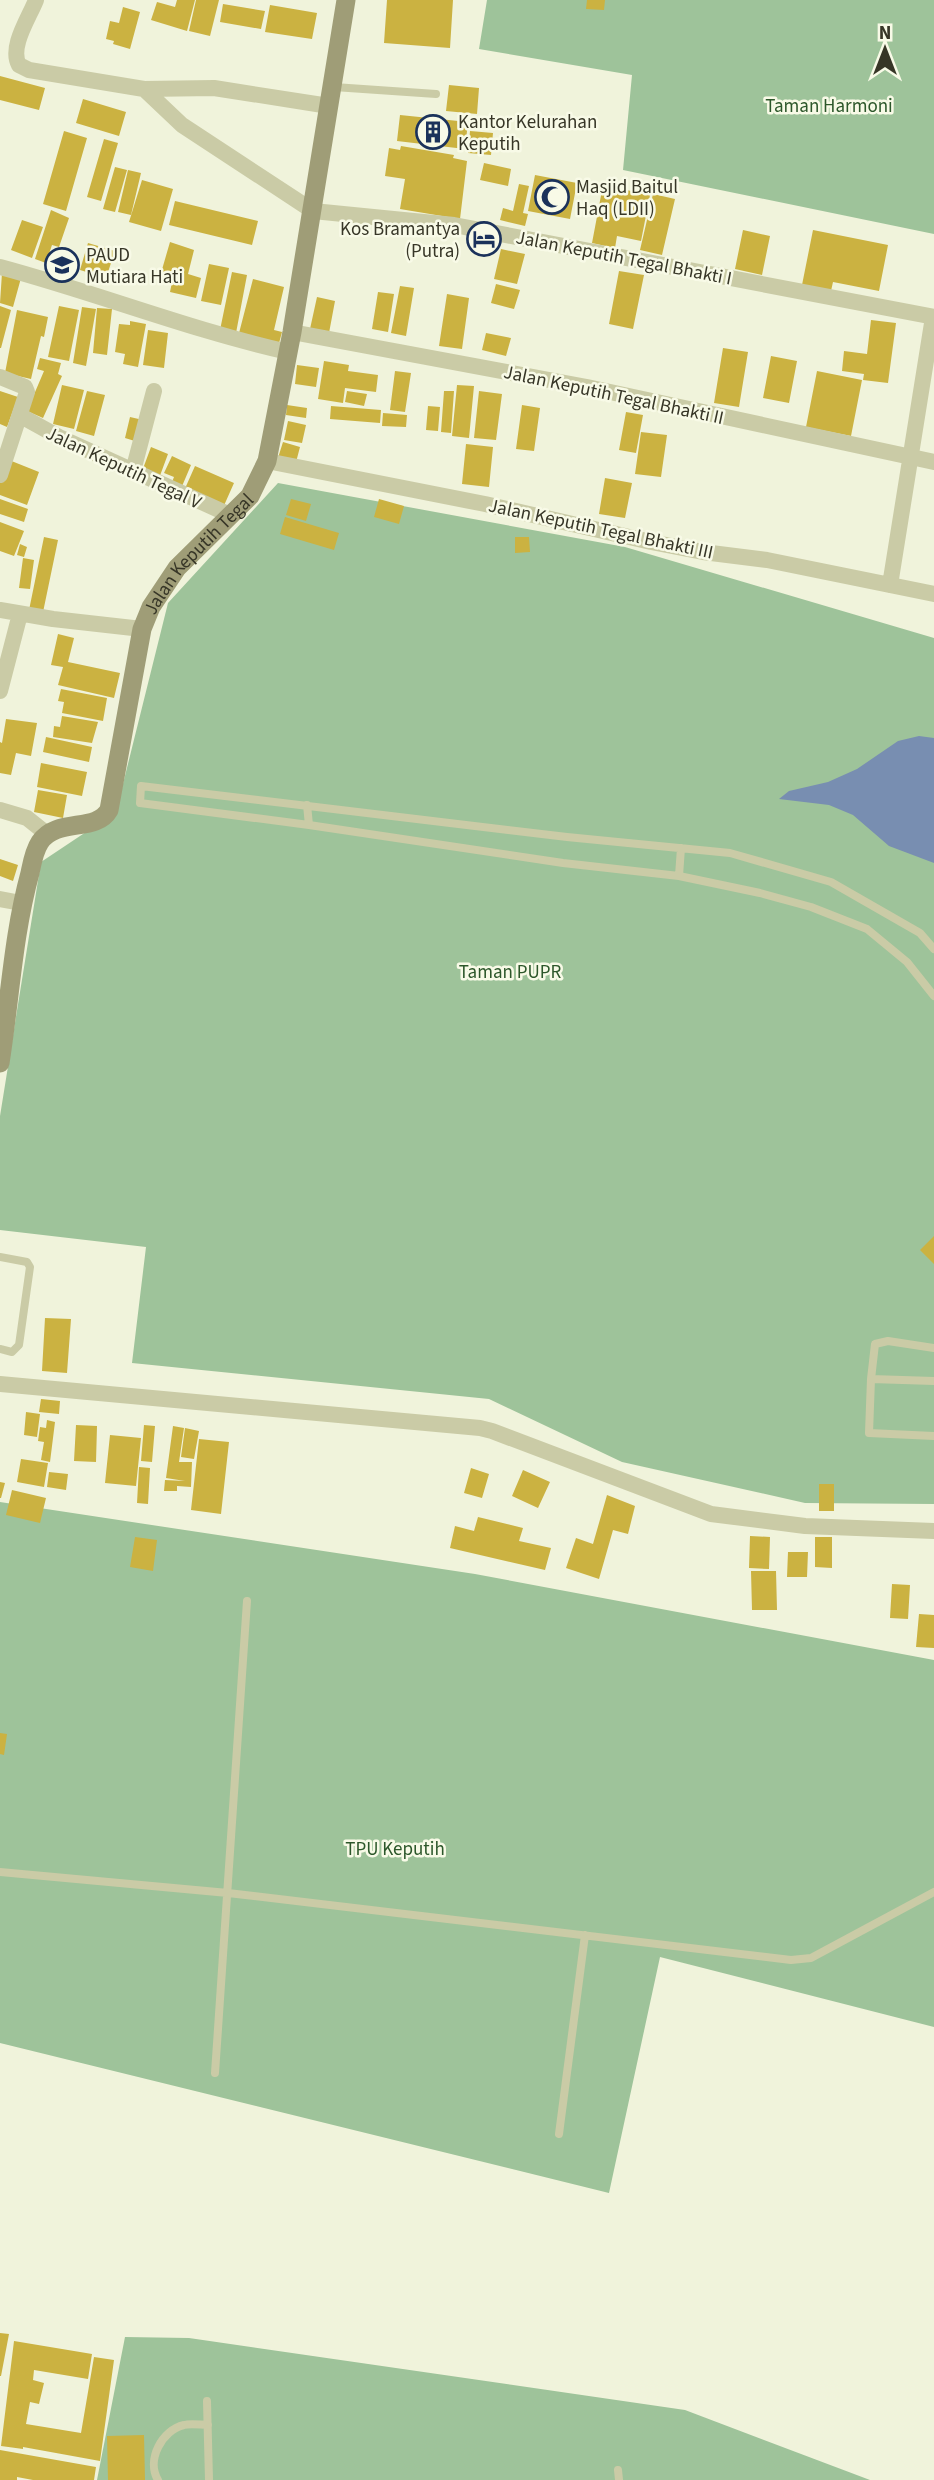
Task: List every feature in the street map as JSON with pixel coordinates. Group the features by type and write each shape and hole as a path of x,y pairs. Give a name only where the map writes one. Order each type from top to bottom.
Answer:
{"main road":[{"name":"Jalan Keputih Tegal","path":"47,834 65,826 101,820 109,810 142,629 151,607 177,568 250,496 267,461 313,211 346,0"},
{"path":"1,1053 21,903 38,844 47,834"}],"street":[{"path":"36,0 15,58 19,65 29,70 144,89 214,88 331,96"},
{"path":"144,89 183,125 313,211"},
{"name":"Jalan Keputih Tegal Bhakti I","path":"313,211 454,225 933,317"},
{"path":"0,267 61,283 245,343 288,352"},
{"path":"890,585 933,317"},
{"name":"Jalan Keputih Tegal Bhakti II","path":"292,332 587,387 934,462"},
{"path":"0,377 26,387 27,390 21,416 0,475"},
{"path":"133,471 153,390"},
{"name":"Jalan Keputih Tegal V","path":"21,416 59,437 230,515"},
{"name":"Jalan Keputih Tegal Bhakti III","path":"267,461 485,504 651,542 767,560 934,594"},
{"path":"0,610 142,629"},
{"path":"0,691 20,614"},
{"path":"0,810 27,818 47,834"},
{"path":"0,899 21,903"},
{"path":"0,1384 480,1428 710,1514 816,1527 934,1531"}],"lane":[{"path":"331,96 436,94"},
{"path":"934,949 920,933 831,882 730,853 567,837 141,786 139,803 563,863 679,876 760,893 811,907 867,929 907,962 934,996"},
{"path":"307,805 309,825"},
{"path":"679,876 681,848"},
{"path":"0,1257 27,1262 30,1270 19,1345 12,1352 0,1349"},
{"path":"934,1348 888,1341 875,1344 869,1433 934,1436"},
{"path":"871,1379 934,1381"},
{"path":"215,2073 247,1601"},
{"path":"0,1872 228,1892 791,1959 811,1958 934,1892"},
{"path":"559,2134 585,1935"},
{"path":"208,2401 209,2480"},
{"path":"158,2480 155,2474 155,2455 169,2433 184,2425 208,2425"},
{"path":"618,2470 620,2480"}],"green space":[{"name":"Taman Harmoni","path":"487,0 934,0 934,234 623,170 632,75 479,49"},
{"name":"Taman PUPR","path":"278,483 625,547 934,638 934,1504 805,1503 622,1462 489,1399 132,1363 146,1247 0,1230 0,1116 41,862 116,812 168,603"},
{"name":"TPU Keputih","path":"0,1502 475,1574 934,1660 934,2027 660,1957 609,2193 0,2043"},
{"path":"125,2337 189,2338 685,2410 870,2480 97,2480"}],"water":[{"path":"919,736 934,738 934,863 889,846 853,815 829,805 779,799 789,791 828,782 857,769 898,741"}],"building":[{"path":"177,0 195,0 187,31 151,20 157,2 175,7"},
{"path":"196,0 219,0 210,36 189,31"},
{"path":"387,0 453,0 450,48 384,43"},
{"path":"587,0 605,0 604,10 586,9"},
{"path":"223,4 265,11 261,29 220,22"},
{"path":"270,5 317,13 312,39 265,32"},
{"path":"123,7 140,12 130,49 106,39 110,21 119,23"},
{"path":"0,76 45,88 39,110 0,100"},
{"path":"449,85 479,88 477,114 446,111"},
{"path":"83,99 126,112 119,136 76,123"},
{"name":"Kantor Kelurahan Keputih","path":"400,115 468,122 465,149 397,141"},
{"path":"64,131 87,138 66,211 43,204"},
{"path":"470,131 493,133 491,155 468,153"},
{"path":"104,139 118,143 101,201 87,197"},
{"path":"401,146 454,155 453,158 467,161 460,219 400,209 405,179 385,176 389,148 400,150"},
{"path":"484,163 511,169 508,186 480,180"},
{"path":"115,167 127,170 115,212 103,209"},
{"path":"128,170 141,173 131,215 118,212"},
{"name":"Masjid Baitul Haq (LDII)","path":"535,175 577,183 570,219 528,211"},
{"path":"142,180 173,189 161,231 129,222"},
{"path":"519,184 529,186 523,213 528,214 525,226 500,220 503,208 513,211"},
{"path":"603,185 650,195 641,241 617,236 615,248 592,243"},
{"path":"653,194 675,199 662,255 640,250"},
{"path":"175,201 258,221 252,245 169,225"},
{"path":"51,210 69,218 59,247 52,245 46,263 35,259"},
{"path":"22,220 43,227 32,258 11,250"},
{"path":"743,230 770,236 762,275 735,269"},
{"path":"813,230 888,245 879,291 833,282 831,291 802,285"},
{"path":"170,242 194,250 188,274 201,278 196,298 170,292 173,277 161,273"},
{"path":"88,243 115,251 106,278 80,270"},
{"path":"501,249 525,254 517,284 494,279"},
{"name":"PAUD Mutiara Hati","path":"53,251 75,255 70,279 49,275"},
{"path":"209,264 229,268 221,305 201,301"},
{"path":"619,271 644,275 633,329 609,324"},
{"path":"232,272 247,275 236,333 220,330"},
{"path":"2,273 21,278 13,307 0,303"},
{"path":"253,279 284,287 274,330 282,332 278,347 238,337"},
{"path":"496,284 520,290 514,309 491,303"},
{"path":"400,286 414,288 406,336 391,333"},
{"path":"378,292 394,294 388,332 372,329"},
{"path":"447,294 469,298 462,349 439,346"},
{"path":"317,297 335,301 329,333 310,329"},
{"path":"0,306 11,310 1,348 0,348"},
{"path":"59,306 79,310 69,361 48,357"},
{"path":"82,307 96,309 86,366 73,363"},
{"path":"97,308 112,309 107,355 93,353"},
{"path":"17,310 48,317 31,379 5,373"},
{"path":"871,320 896,323 888,383 863,380 864,374 842,371 844,351 867,354"},
{"path":"130,321 146,324 138,367 123,364 125,354 115,352 119,324 130,325"},
{"path":"148,330 168,333 164,368 143,365"},
{"path":"486,333 511,338 506,356 482,350"},
{"path":"723,348 748,352 739,407 714,403"},
{"path":"771,356 797,361 789,403 763,398"},
{"path":"40,358 61,363 58,374 62,376 43,418 27,411 44,371 37,369"},
{"path":"324,361 349,365 348,371 378,375 376,392 345,388 343,403 318,399"},
{"path":"297,365 319,368 316,387 295,384"},
{"path":"395,371 411,373 405,412 390,410"},
{"path":"817,371 862,380 851,436 806,427"},
{"path":"62,385 84,390 74,429 53,424"},
{"path":"457,385 474,386 469,438 452,436"},
{"path":"0,391 18,397 7,427 0,424"},
{"path":"87,391 105,395 94,436 76,431"},
{"path":"347,391 367,394 364,406 345,402"},
{"path":"444,391 454,391 451,433 441,432"},
{"path":"479,391 502,394 496,440 474,438"},
{"path":"287,405 307,408 306,418 286,415"},
{"path":"522,405 540,408 534,451 516,449"},
{"path":"331,406 381,410 380,423 330,419"},
{"path":"428,406 440,407 438,431 426,430"},
{"path":"626,412 643,415 636,453 619,450"},
{"path":"383,413 407,415 406,427 382,426"},
{"path":"130,417 143,420 138,442 125,438"},
{"path":"288,421 306,425 302,443 284,440"},
{"path":"641,432 667,435 661,477 635,474"},
{"path":"283,442 300,447 295,466 277,461"},
{"path":"466,444 493,447 489,487 462,484"},
{"path":"151,447 168,454 158,481 141,474"},
{"path":"172,456 191,465 180,491 170,487 174,477 164,473"},
{"path":"9,460 39,472 27,505 0,495 0,483"},
{"path":"195,466 234,483 222,510 183,493"},
{"path":"605,478 632,483 625,518 599,514"},
{"path":"0,499 28,509 24,522 0,514"},
{"path":"291,499 311,504 306,521 286,515"},
{"path":"379,499 404,506 399,524 374,517"},
{"path":"285,517 339,533 334,550 280,534"},
{"path":"0,522 24,531 14,556 0,551"},
{"path":"44,537 58,540 42,617 28,615"},
{"path":"515,537 529,537 530,552 515,553"},
{"path":"20,544 27,547 24,557 17,555"},
{"path":"23,558 34,560 30,589 19,588"},
{"path":"58,634 74,638 68,662 120,673 114,698 58,685 63,667 51,665"},
{"path":"61,689 107,698 103,721 62,713 64,702 58,701"},
{"path":"62,716 98,722 92,743 53,737 54,726 60,727"},
{"path":"6,719 37,723 31,756 16,753 11,775 0,773 0,742 2,743"},
{"path":"46,737 92,747 89,762 43,752"},
{"path":"41,763 87,772 82,796 37,787"},
{"path":"38,790 67,795 63,818 34,812"},
{"path":"0,859 18,865 13,881 0,876"},
{"path":"934,1236 934,1264 920,1250"},
{"path":"45,1318 71,1319 67,1373 42,1371"},
{"path":"41,1399 60,1401 59,1414 39,1412"},
{"path":"26,1412 40,1414 37,1437 24,1435"},
{"path":"47,1420 55,1422 50,1462 41,1460 44,1442 38,1441 40,1427 46,1428"},
{"path":"76,1425 97,1426 96,1462 74,1461"},
{"path":"144,1425 155,1426 152,1462 141,1461"},
{"path":"173,1426 184,1428 179,1462 192,1462 191,1487 177,1486 177,1491 164,1491 165,1480 185,1481 166,1478"},
{"path":"185,1428 199,1431 194,1459 181,1457"},
{"path":"110,1435 141,1438 136,1486 105,1483"},
{"path":"199,1439 229,1442 221,1514 191,1510"},
{"path":"21,1459 48,1463 44,1487 17,1482"},
{"path":"139,1467 150,1468 148,1504 137,1503"},
{"path":"471,1468 489,1474 482,1498 464,1493"},
{"path":"523,1470 550,1482 538,1508 512,1496"},
{"path":"49,1472 68,1474 66,1490 47,1487"},
{"path":"0,1482 5,1483 1,1498 0,1498"},
{"path":"819,1484 834,1484 834,1511 819,1511"},
{"path":"12,1490 46,1498 40,1523 6,1515"},
{"path":"607,1495 635,1506 628,1534 613,1530 599,1579 566,1568 576,1538 593,1544"},
{"path":"478,1517 523,1528 519,1541 551,1548 545,1570 450,1548 455,1526 474,1531"},
{"path":"750,1536 770,1537 769,1569 749,1568"},
{"path":"135,1537 157,1540 153,1571 130,1567"},
{"path":"815,1537 832,1537 832,1568 815,1567"},
{"path":"788,1552 808,1552 807,1577 787,1577"},
{"path":"751,1571 776,1571 777,1610 752,1610"},
{"path":"892,1584 910,1585 908,1619 890,1618"},
{"path":"919,1614 934,1615 934,1648 916,1647"},
{"path":"0,1733 7,1734 4,1755 0,1754"},
{"path":"0,2333 9,2334 1,2376 0,2376"},
{"path":"14,2341 92,2354 88,2379 34,2370 33,2380 44,2383 39,2404 30,2402 26,2424 81,2433 94,2357 114,2360 100,2461 23,2447 1,2446"},
{"path":"144,2435 145,2480 108,2480 107,2436"},
{"path":"0,2450 96,2467 94,2480 33,2480 17,2477 17,2480 0,2480"}],"place":[{"name":"Kantor Kelurahan Keputih","path":"433,132"},
{"name":"Masjid Baitul Haq (LDII)","path":"552,197"},
{"name":"Kos Bramantya (Putra)","path":"484,239"},
{"name":"PAUD Mutiara Hati","path":"62,265"}]}
